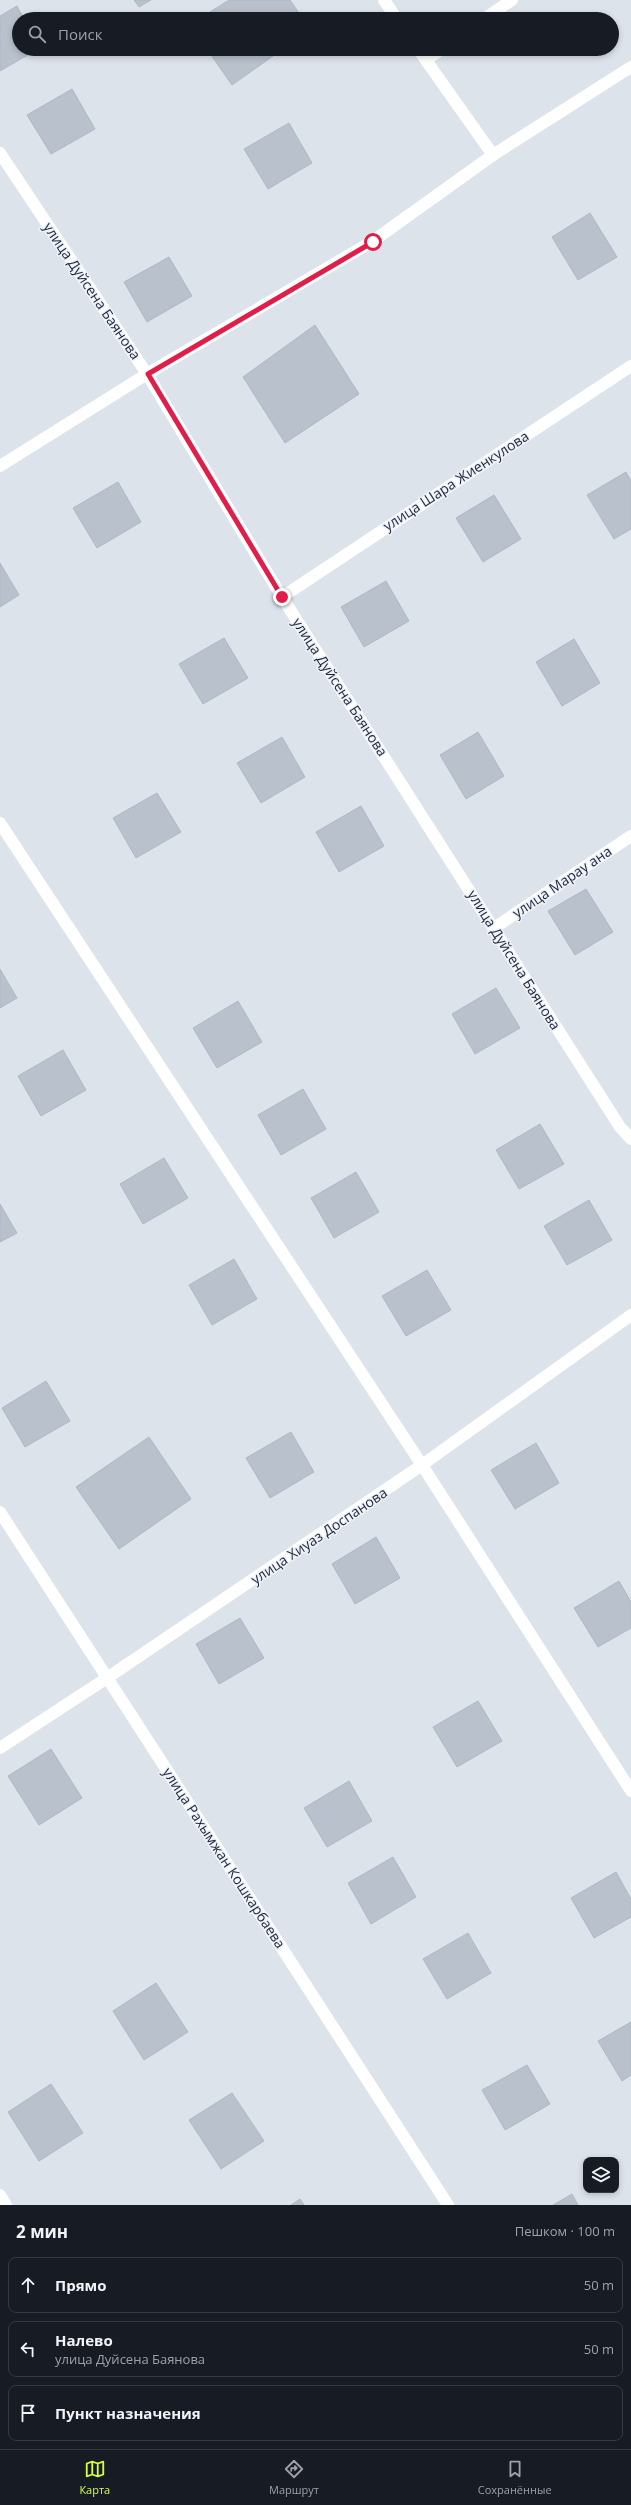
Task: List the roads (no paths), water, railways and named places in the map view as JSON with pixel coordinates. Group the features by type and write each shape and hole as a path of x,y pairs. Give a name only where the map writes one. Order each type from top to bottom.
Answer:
{"street":[{"path":"384,0 392,12"},
{"path":"494,12 512,0"},
{"path":"423,56 493,156"},
{"path":"426,60 432,56"},
{"path":"0,466 148,374 373,242 493,156 631,67"},
{"name":"улица Дуйсена Баянова","path":"0,153 148,374 282,597 620,1127 631,1139"},
{"name":"улица Шара Жиенкулова","path":"282,597 631,366"},
{"path":"0,823 422,1465 631,1790"},
{"name":"улица Марау ана","path":"494,928 631,836"},
{"name":"улица Хиуаз Доспанова","path":"0,1748 108,1678 422,1465 631,1315"},
{"name":"улица Рахымжан Кошкарбаева","path":"0,1512 448,2205"},
{"path":"0,2195 6,2205"}]}
